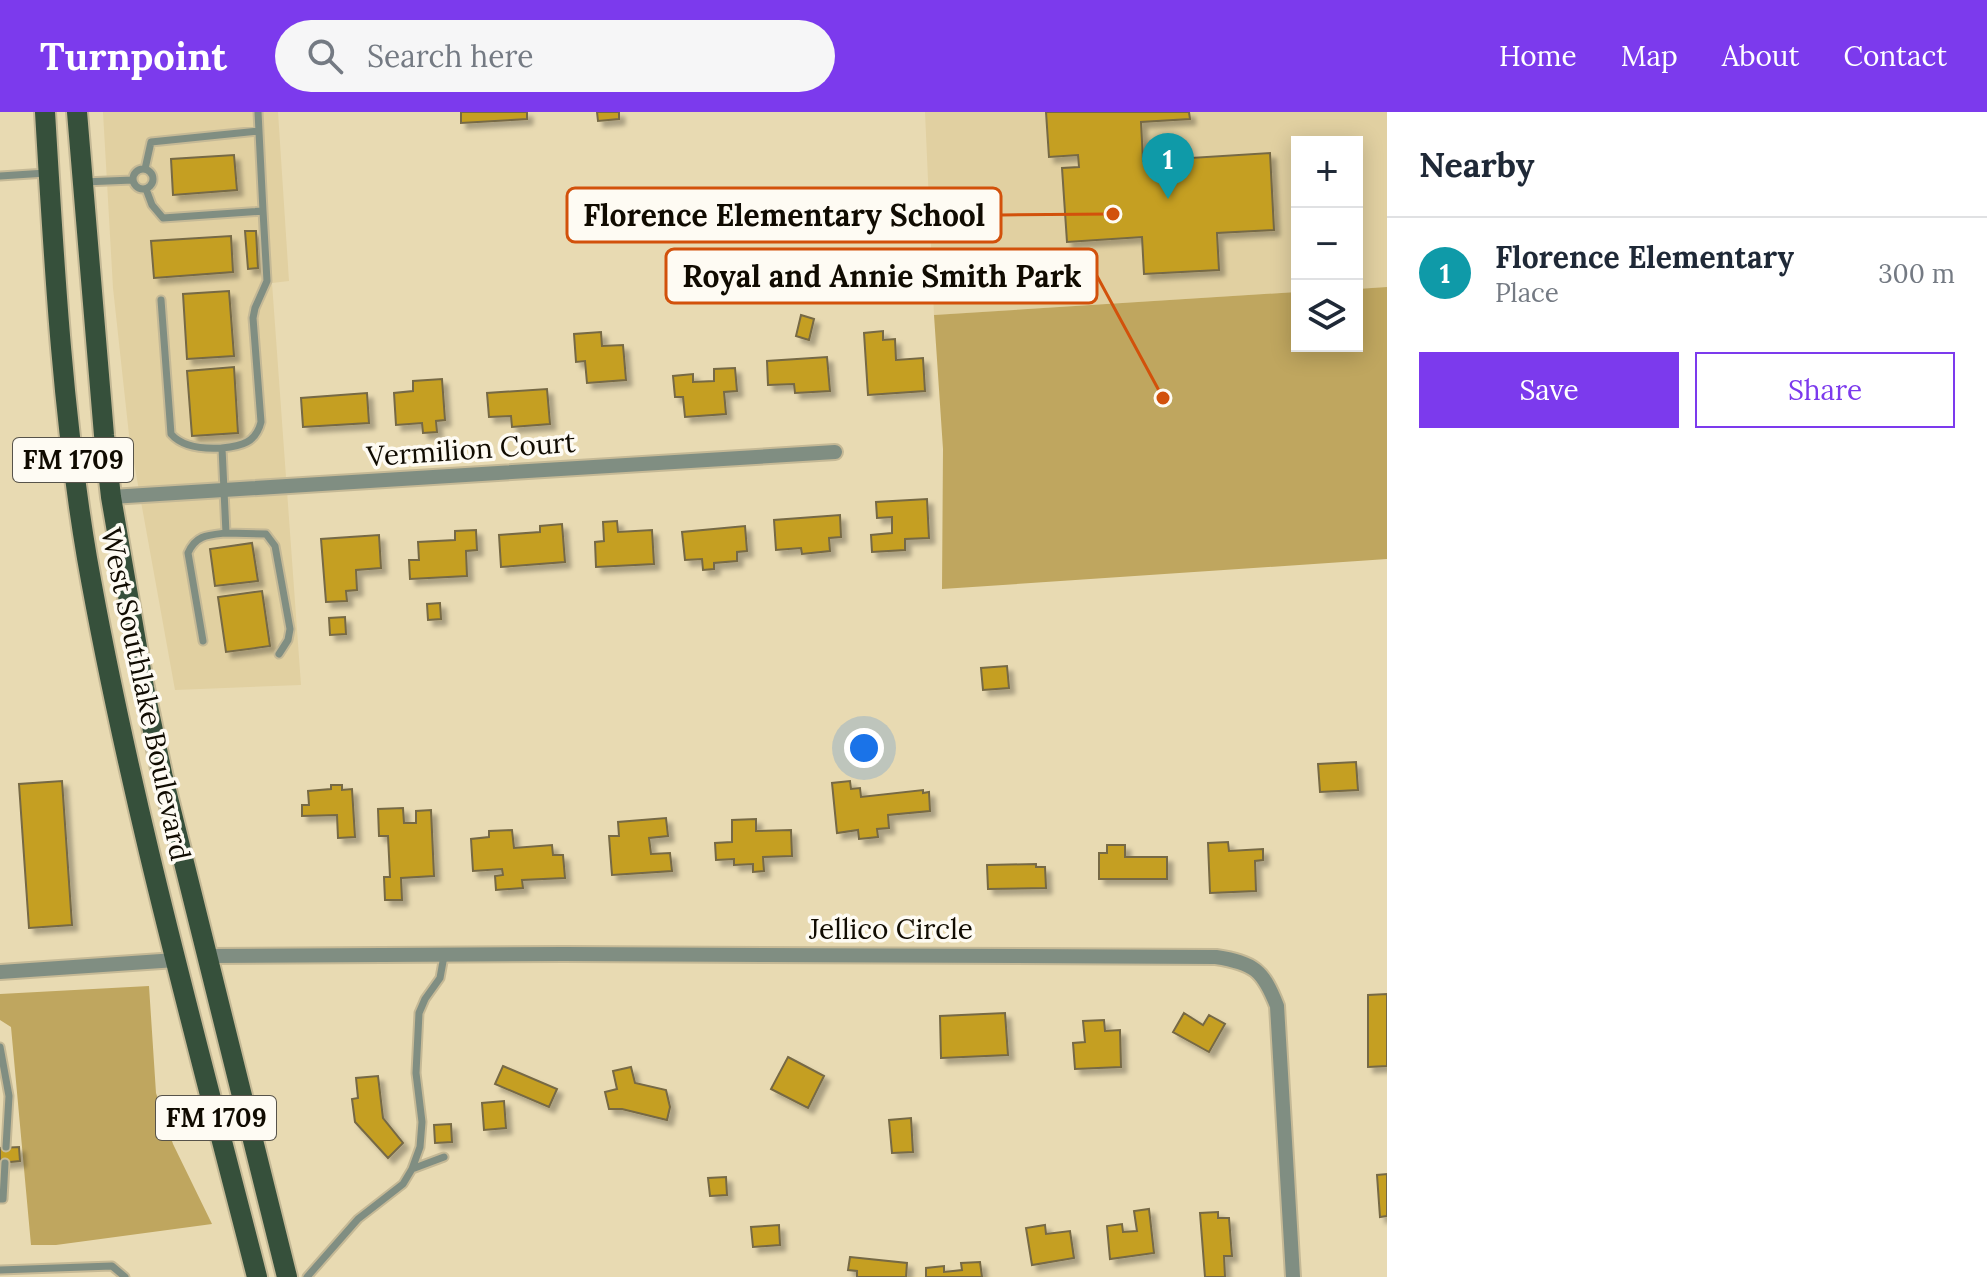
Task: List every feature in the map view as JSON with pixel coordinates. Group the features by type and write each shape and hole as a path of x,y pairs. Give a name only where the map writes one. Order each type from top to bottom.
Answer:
{"main road":[{"name":"West Southlake Boulevard","path":"45,112 64,374 87,556 133,786 257,1277"},
{"name":"West Southlake Boulevard","path":"77,112 111,497 144,688 163,778 287,1277"},
{"path":"49,173 81,182"},
{"path":"176,960 208,956"}],"street":[{"name":"Vermilion Court","path":"111,497 835,452"},
{"name":"Jellico Circle","path":"208,956 1216,957 1246,962 1267,980 1277,1006 1293,1277"},
{"path":"0,972 176,960"}],"lane":[{"path":"161,300 171,434 177,441 195,447 222,448 251,441 258,433 261,422 253,318 267,281 258,112"},
{"path":"145,169 151,142 259,131"},
{"path":"139,170 150,171 153,181 146,189 135,186 133,180 139,170"},
{"path":"0,176 49,173"},
{"path":"81,182 133,180"},
{"path":"146,189 152,205 163,218 263,211"},
{"path":"222,448 226,533"},
{"path":"203,641 188,553 193,542 203,535 266,534 275,546 290,629 288,640 279,654"},
{"path":"307,1277 358,1219 403,1184 412,1169 420,1147 422,1122 416,1073 419,1013 440,978 444,954"},
{"path":"0,1047 9,1096 6,1147"},
{"path":"412,1169 444,1157"},
{"path":"0,1199 3,1199 5,1163"},
{"path":"0,1270 55,1272 112,1266 125,1277"}],"shaded area":[{"path":"103,112 278,112 289,281 272,283 301,685 175,690 129,435 113,288"},
{"path":"925,112 1387,112 1387,287 1363,289 1363,136 1291,136 1291,292 934,315"},
{"path":"1387,287 1387,559 942,589 943,449 934,315 1291,292 1291,352 1363,352 1363,289"},
{"path":"149,986 156,1093 173,1144 212,1224 56,1245 31,1245 11,1027 0,1020 0,994"}],"building":[{"path":"461,112 527,112 527,119 461,123"},
{"path":"597,112 619,112 619,119 598,121"},
{"path":"1046,112 1189,112 1190,119 1141,122 1143,161 1270,153 1274,230 1217,233 1219,270 1144,274 1142,237 1067,242 1062,168 1079,167 1078,155 1049,157"},
{"path":"234,155 237,190 173,195 171,159"},
{"path":"245,231 256,231 258,268 248,269"},
{"path":"231,236 233,272 154,278 151,241"},
{"path":"229,291 234,356 187,359 183,294"},
{"path":"801,315 814,319 809,340 796,336"},
{"path":"883,331 883,340 895,339 896,360 923,358 925,391 868,395 864,333"},
{"path":"601,332 602,346 623,345 626,380 587,383 585,361 576,362 574,334"},
{"path":"827,357 830,391 795,393 794,384 768,385 767,361"},
{"path":"234,367 238,433 192,436 187,371"},
{"path":"735,368 737,391 724,392 726,414 685,417 683,397 675,397 673,376 693,374 693,382 714,381 714,369"},
{"path":"442,379 445,420 436,421 437,432 423,433 422,423 396,425 394,393 413,391 413,381"},
{"path":"547,389 550,424 512,427 511,416 489,417 487,393"},
{"path":"367,393 369,423 303,427 301,398"},
{"path":"927,499 929,538 905,539 905,550 872,552 871,535 892,533 892,517 877,518 876,502"},
{"path":"840,515 841,537 829,538 830,551 802,554 801,548 776,550 774,520"},
{"path":"617,521 618,532 652,530 654,564 596,567 595,542 604,541 603,522"},
{"path":"562,524 565,562 501,567 499,535 540,532 540,526"},
{"path":"745,526 747,551 737,552 737,561 714,563 714,569 703,570 702,559 685,560 682,532"},
{"path":"476,530 477,550 466,551 467,576 410,579 409,560 419,560 418,542 455,540 455,531"},
{"path":"379,535 381,568 356,570 357,590 346,591 347,601 326,602 321,539"},
{"path":"252,543 258,581 215,586 210,549"},
{"path":"262,591 270,646 226,652 218,597"},
{"path":"440,603 441,619 428,620 427,604"},
{"path":"345,617 346,634 330,635 329,618"},
{"path":"1007,666 1009,688 983,690 981,668"},
{"path":"1356,762 1358,790 1320,792 1318,764"},
{"path":"62,781 72,925 29,928 19,784"},
{"path":"850,781 851,789 860,788 861,797 923,790 923,793 929,792 930,811 888,815 889,828 877,829 878,837 859,839 858,830 837,833 832,783"},
{"path":"331,785 342,785 342,790 352,789 355,837 338,838 337,815 302,816 302,805 309,805 308,791 331,789"},
{"path":"403,808 404,823 416,823 416,811 431,810 434,876 401,878 402,900 385,900 384,877 390,877 388,836 379,836 378,809"},
{"path":"666,818 668,836 649,838 651,854 670,853 672,871 612,875 609,836 619,836 618,822"},
{"path":"756,819 756,831 791,830 792,856 763,857 764,871 753,872 753,864 734,865 734,859 716,860 715,843 732,842 732,820"},
{"path":"512,830 514,848 552,845 553,855 563,855 565,878 522,880 523,888 496,890 495,876 503,875 502,869 473,871 471,839 489,837 489,831"},
{"path":"1228,842 1229,851 1263,849 1263,860 1255,861 1256,891 1210,893 1208,843"},
{"path":"1107,845 1125,845 1125,857 1167,857 1167,879 1099,879 1099,853 1107,853"},
{"path":"1036,864 1036,867 1045,867 1046,888 988,889 987,865"},
{"path":"1387,994 1387,1066 1368,1067 1368,995"},
{"path":"1005,1013 1008,1055 941,1058 940,1016"},
{"path":"1184,1013 1203,1025 1209,1015 1225,1024 1209,1052 1173,1032"},
{"path":"1104,1020 1105,1031 1120,1030 1121,1067 1075,1069 1073,1043 1085,1042 1083,1021"},
{"path":"788,1057 824,1076 808,1108 771,1089"},
{"path":"503,1066 557,1089 549,1107 495,1084"},
{"path":"631,1067 635,1083 666,1090 670,1107 667,1120 622,1109 609,1109 605,1092 617,1089 613,1071"},
{"path":"378,1076 383,1118 403,1143 388,1158 355,1122 352,1099 358,1098 356,1078"},
{"path":"504,1101 506,1128 484,1130 482,1103"},
{"path":"911,1118 913,1152 892,1153 889,1120"},
{"path":"451,1124 452,1142 435,1143 434,1125"},
{"path":"19,1147 20,1161 0,1163 0,1148"},
{"path":"1387,1174 1387,1216 1380,1217 1377,1175"},
{"path":"726,1177 727,1195 710,1196 708,1178"},
{"path":"1149,1209 1154,1253 1110,1259 1107,1226 1122,1224 1123,1232 1137,1231 1134,1211"},
{"path":"1218,1212 1218,1218 1229,1218 1232,1256 1224,1256 1225,1277 1205,1277 1200,1213"},
{"path":"779,1225 780,1245 753,1247 751,1227"},
{"path":"1045,1225 1046,1234 1070,1231 1074,1258 1032,1265 1026,1228"},
{"path":"850,1257 907,1263 906,1277 857,1277 857,1271 848,1270"},
{"path":"980,1262 982,1277 926,1277 926,1268 944,1266 944,1272 962,1270 961,1263"}],"place":[{"name":"Florence Elementary","path":"1168,199"},
{"name":"Florence Elementary School","path":"1113,214"},
{"name":"Royal and Annie Smith Park","path":"1163,398"}]}
